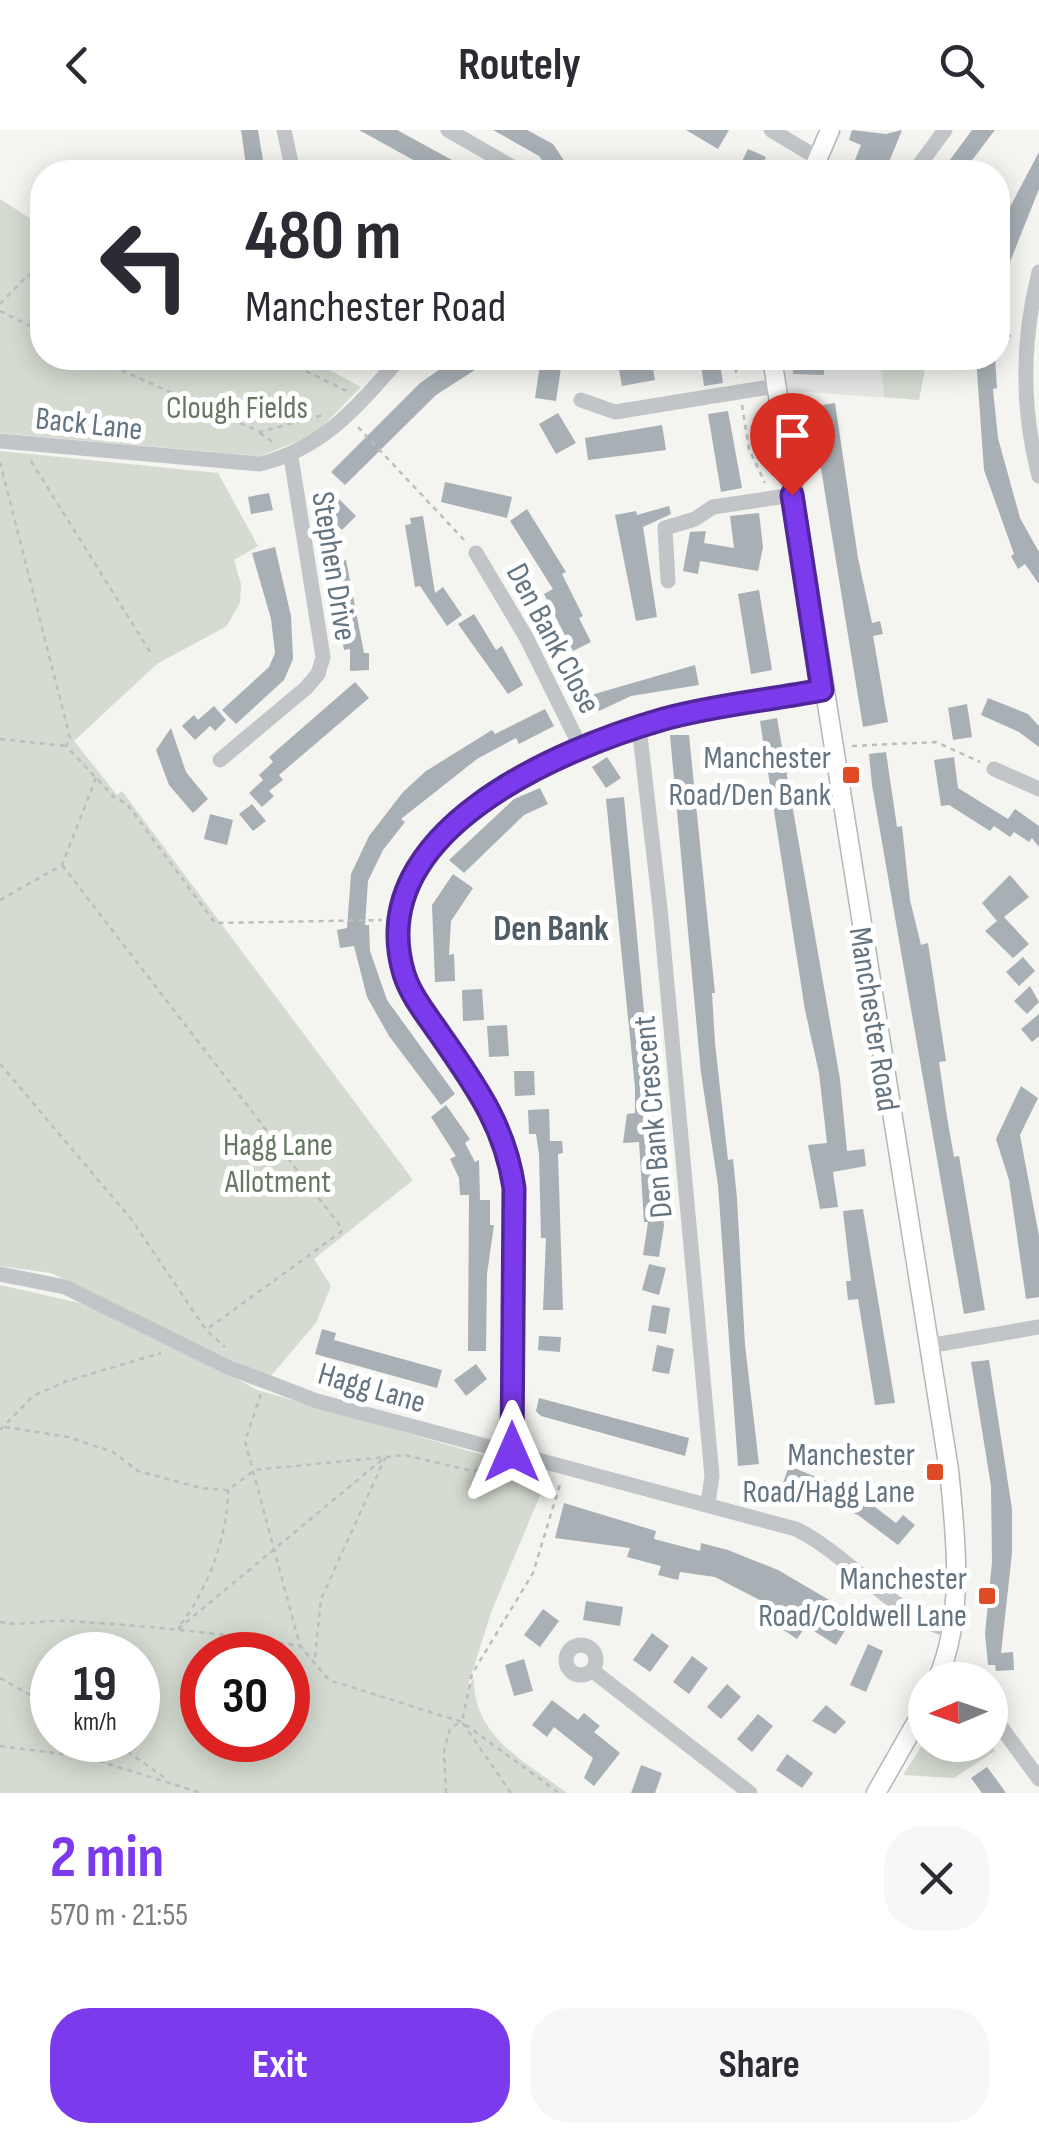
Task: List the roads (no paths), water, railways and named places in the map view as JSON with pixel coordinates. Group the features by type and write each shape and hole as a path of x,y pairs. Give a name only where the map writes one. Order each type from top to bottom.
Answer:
{"main road":[{"path":"817,160 830,130"},
{"name":"Manchester Road","path":"774,370 956,1529 950,1630 942,1662"},
{"path":"876,1793 908,1737"}],"street":[{"path":"284,130 290,160"},
{"path":"448,130 499,160"},
{"path":"771,130 809,160"},
{"path":"923,160 945,130"},
{"path":"1039,272 1026,336 1026,394 1039,476"},
{"path":"291,457 349,416 390,370"},
{"path":"582,400 615,412 776,386"},
{"path":"0,427 10,442"},
{"name":"Back Lane","path":"10,442 236,465 291,457"},
{"name":"Stephen Drive","path":"220,760 306,688 318,674 323,658 291,457"},
{"path":"668,581 665,528 696,519 713,507 792,495"},
{"name":"Den Bank Close","path":"476,554 526,636 582,750"},
{"path":"510,1452 514,1188 509,1156 485,1099 413,994 398,948 398,920 404,894 418,868 462,816 490,794 582,750 667,718 822,690"},
{"name":"Den Bank Crescent","path":"639,727 683,1149 712,1476 708,1502"},
{"path":"994,769 1039,789"},
{"name":"Hagg Lane","path":"0,1274 65,1287 264,1383 708,1502 815,1538 916,1616 950,1630"},
{"path":"928,1346 1039,1327"},
{"path":"592,1671 750,1793"},
{"path":"1008,1737 1039,1779"}],"place":[{"name":"Manchester Road/Den Bank","path":"851,775"},
{"name":"Manchester Road/Hagg Lane","path":"935,1472"},
{"name":"Manchester Road/Coldwell Lane","path":"987,1596"}],"district":[{"name":"Den Bank","path":"551,928"}],"park label":[{"name":"Clough Fields","path":"237,407"},
{"name":"Hagg Lane Allotment","path":"278,1162"}]}
